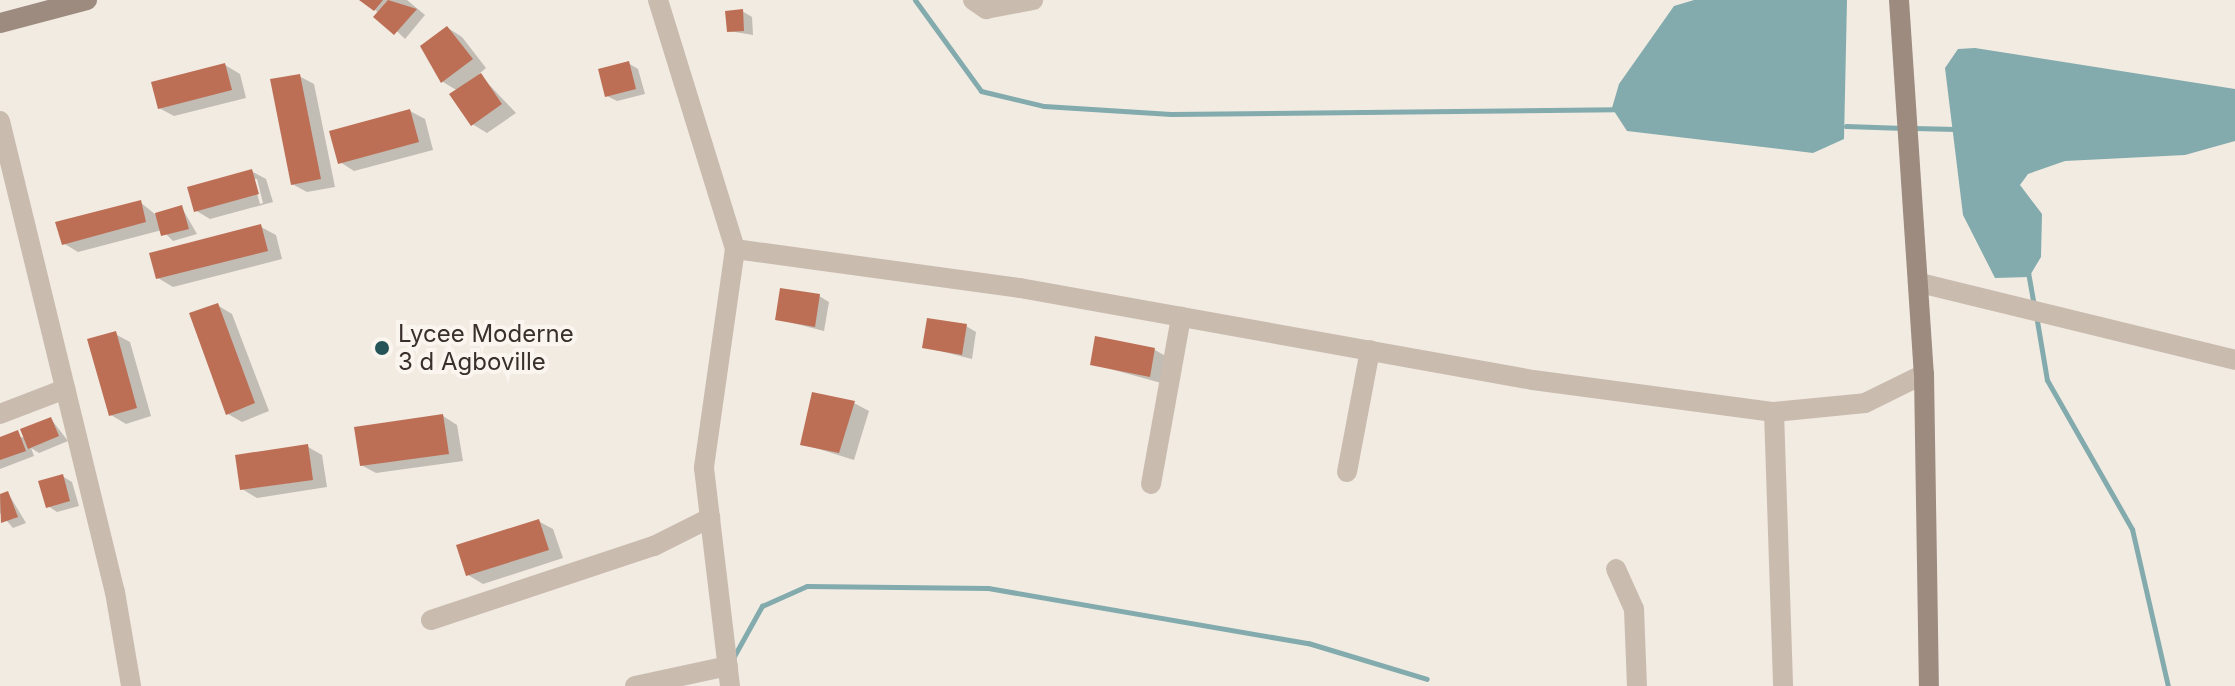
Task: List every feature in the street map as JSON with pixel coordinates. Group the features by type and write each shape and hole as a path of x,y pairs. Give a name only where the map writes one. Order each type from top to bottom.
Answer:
{"street":[{"path":"0,23 87,0"},
{"path":"635,686 729,676 710,518 708,412 729,323 735,249 658,0"},
{"path":"973,0 986,9 1033,0"},
{"path":"1899,0 1924,374 1929,686"},
{"path":"0,121 65,389 131,686"},
{"path":"735,249 1774,412 1865,403 1924,374"},
{"path":"1920,283 2235,360"},
{"path":"1151,484 1181,317"},
{"path":"1347,472 1370,350"},
{"path":"0,414 65,389"},
{"path":"1774,412 1783,686"},
{"path":"431,620 654,546 710,518"},
{"path":"1616,569 1634,609 1637,686"}],"water":[{"path":"1694,0 1847,0 1844,139 1813,153 1627,131 1612,108 1619,84 1674,6"},
{"path":"1975,48 2235,89 2235,141 2185,155 2065,161 2028,174 2020,185 2042,214 2041,257 2029,277 1995,278 1963,215 1945,68 1958,49"}],"building":[{"path":"359,0 383,0 374,11"},
{"path":"388,0 417,9 394,35 373,17"},
{"path":"743,9 744,31 727,32 725,11"},
{"path":"447,26 473,59 441,83 420,46"},
{"path":"629,61 636,89 605,97 598,69"},
{"path":"225,63 232,90 158,109 151,82"},
{"path":"481,73 502,104 471,126 449,94"},
{"path":"300,74 321,179 291,185 270,79"},
{"path":"410,109 419,142 338,164 329,131"},
{"path":"252,169 259,194 194,212 187,187"},
{"path":"141,200 146,222 62,245 55,222"},
{"path":"182,205 189,229 161,236 155,213"},
{"path":"261,224 268,251 156,279 149,253"},
{"path":"780,288 820,294 815,327 775,320"},
{"path":"218,303 255,403 226,415 189,313"},
{"path":"927,318 967,324 962,355 922,348"},
{"path":"116,331 137,408 109,416 87,339"},
{"path":"1095,336 1155,348 1150,377 1090,365"},
{"path":"812,392 855,401 839,453 800,445"},
{"path":"443,414 449,454 360,466 354,427"},
{"path":"51,417 59,436 28,449 20,429"},
{"path":"18,430 26,451 0,460 0,437"},
{"path":"308,444 313,480 240,490 235,455"},
{"path":"63,474 70,501 46,508 38,481"},
{"path":"8,491 18,517 1,523 0,494"},
{"path":"539,519 549,550 466,576 456,545"}],"waterway":[{"path":"915,0 981,91 1044,106 1171,114 1617,109"},
{"path":"1846,126 1904,128"},
{"path":"1914,128 1956,129"},
{"path":"2028,272 2034,305"},
{"path":"2036,315 2047,380 2132,529 2168,686"},
{"path":"733,658 762,606 807,586 988,588 1308,643 1427,679"}],"place":[{"name":"Lycee Moderne 3 d Agboville","path":"382,348"}]}
